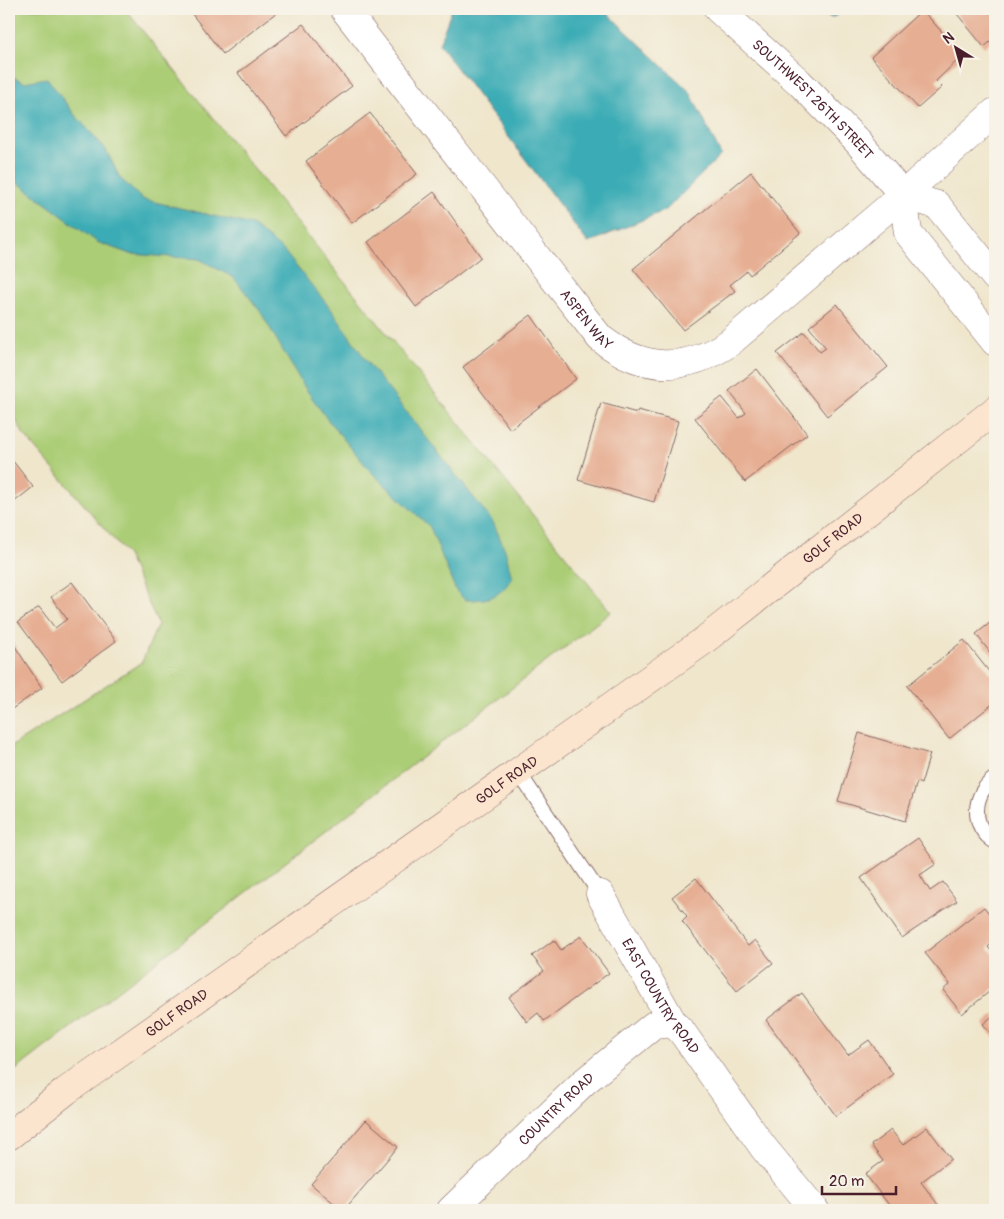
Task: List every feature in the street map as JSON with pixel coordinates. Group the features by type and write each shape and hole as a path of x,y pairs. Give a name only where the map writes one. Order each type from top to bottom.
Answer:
{"street":[{"name":"ASPEN WAY","path":"344,9 600,338 629,357 646,362 681,364 715,352 782,300 904,195 995,112"},
{"name":"SOUTHWEST 26TH STREET","path":"718,9 798,82 857,141 904,195"},
{"path":"995,277 937,205 904,195 908,233 995,342"},
{"name":"GOLF ROAD","path":"9,1136 74,1086 519,773 747,609 995,410"},
{"name":"EAST COUNTRY ROAD","path":"600,894 673,1023 682,1032 763,1147 815,1210"},
{"name":"COUNTRY ROAD","path":"451,1210 584,1082 654,1026 673,1023"}],"lane":[{"name":"EAST COUNTRY ROAD","path":"519,773 600,894"},
{"path":"995,778 981,793 977,804 977,817 981,828 988,838 995,842"}],"green space":[{"path":"9,9 125,9 611,612 9,1075 9,748 142,662 158,624 127,555 24,435 9,407"}],"water":[{"path":"452,9 603,9 690,92 721,155 666,210 588,243 439,44"},
{"path":"818,9 850,9 831,18"},
{"path":"9,75 24,82 47,78 74,114 105,148 120,178 142,199 252,225 283,250 331,309 370,366 493,522 505,550 512,578 503,590 487,598 473,600 465,600 456,591 430,527 371,472 327,419 303,385 260,311 234,278 199,259 130,254 97,242 17,182 12,169 9,167"}],"building":[{"path":"188,9 281,9 223,54"},
{"path":"953,9 995,9 995,38 984,47"},
{"path":"922,10 963,55 936,81 942,87 918,108 871,57"},
{"path":"303,24 352,86 286,136 238,73"},
{"path":"370,113 417,174 352,223 306,161"},
{"path":"751,172 800,233 750,275 747,271 730,285 735,291 683,330 633,269"},
{"path":"434,192 481,257 416,307 368,242"},
{"path":"837,304 888,367 827,416 777,353 804,332 820,352 826,348 809,327"},
{"path":"531,315 576,379 510,429 463,367"},
{"path":"757,369 807,434 745,482 695,418 722,397 739,418 746,413 729,391"},
{"path":"601,403 637,413 638,410 678,421 654,502 578,480"},
{"path":"9,456 33,487 9,506"},
{"path":"72,582 116,641 62,681 18,622 39,607 55,628 67,619 51,597"},
{"path":"995,619 995,659 976,634"},
{"path":"9,637 42,688 9,711"},
{"path":"964,640 995,679 995,702 949,739 907,686"},
{"path":"859,733 930,754 921,784 917,782 905,821 838,801"},
{"path":"918,838 936,864 920,875 930,891 943,882 957,901 902,938 861,878"},
{"path":"696,878 748,946 755,940 773,963 737,991 682,921 687,916 672,897"},
{"path":"984,907 995,921 995,941 988,947 995,956 995,987 962,1014 943,990 950,984 925,953"},
{"path":"581,936 609,973 544,1021 538,1013 527,1022 509,997 544,971 532,956 554,940 561,950"},
{"path":"802,993 848,1055 869,1040 893,1074 836,1116 766,1020"},
{"path":"995,1014 995,1039 983,1024"},
{"path":"366,1120 398,1147 342,1210 311,1184"},
{"path":"927,1127 951,1159 921,1182 942,1210 893,1210 865,1174 883,1161 871,1145 891,1130 903,1145"}]}
